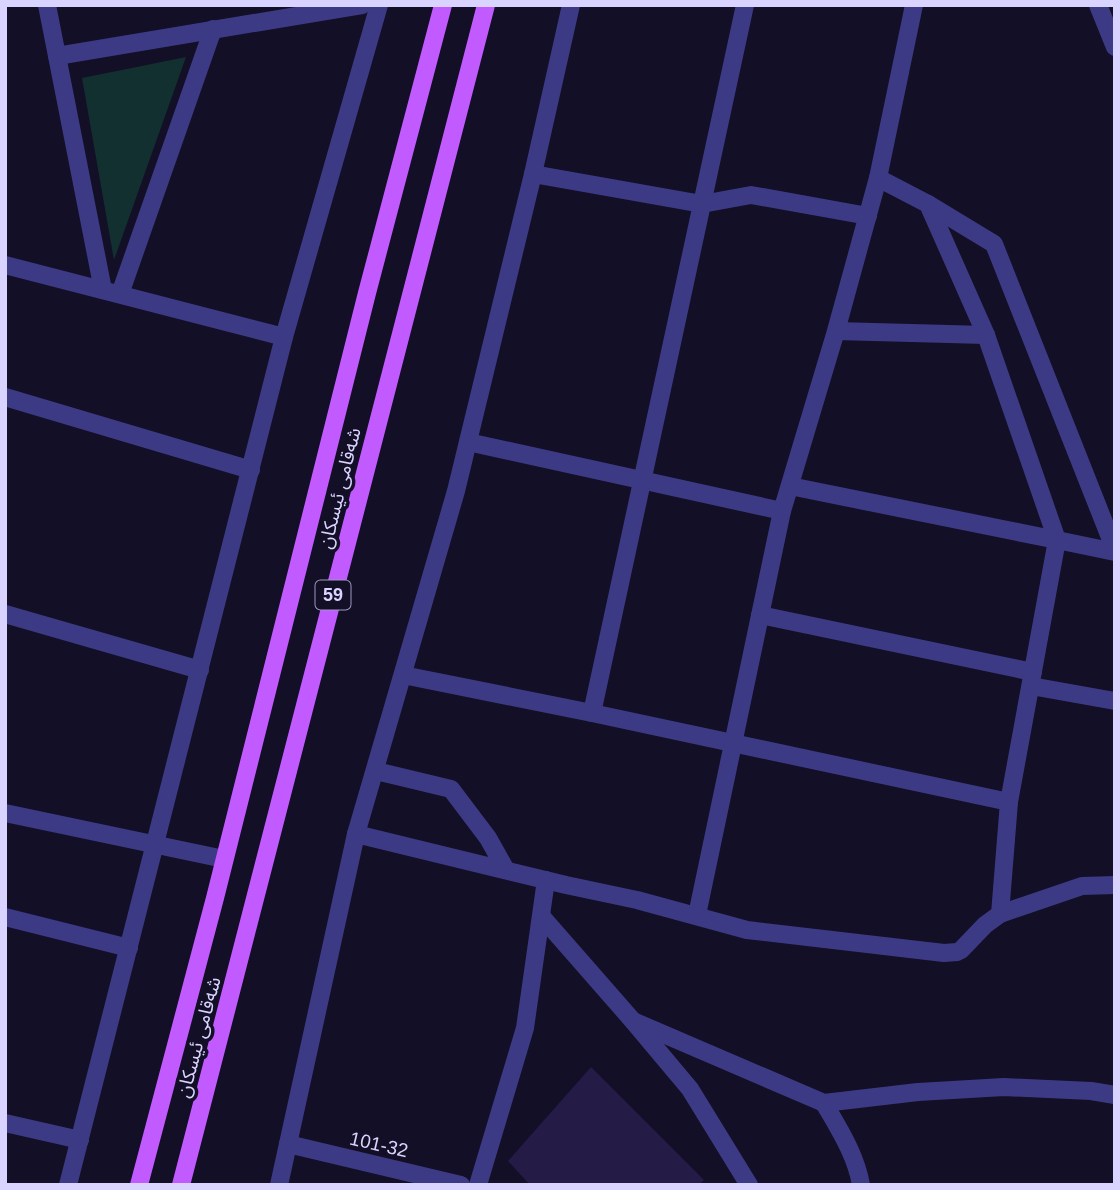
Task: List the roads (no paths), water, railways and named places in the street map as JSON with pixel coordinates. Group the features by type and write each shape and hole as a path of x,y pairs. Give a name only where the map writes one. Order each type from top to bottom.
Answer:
{"main road":[{"name":"شەقامی ئیسکان","path":"139,1185 443,5"},
{"name":"شەقامی ئیسکان","path":"181,1185 486,5"}],"street":[{"path":"47,5 112,292"},
{"path":"57,56 362,5"},
{"path":"68,1185 284,337 379,5"},
{"path":"279,1185 356,834 456,491 571,5"},
{"path":"592,713 745,5"},
{"path":"697,915 782,511 878,178 914,5"},
{"path":"1098,5 1115,47"},
{"path":"112,292 213,29"},
{"path":"533,174 702,204 751,195 868,216"},
{"path":"878,178 928,204 993,244 1115,551"},
{"path":"928,204 986,335 1056,540 1009,802 1000,914"},
{"path":"5,265 284,337"},
{"path":"836,331 986,335"},
{"path":"5,397 251,470"},
{"path":"468,442 782,511"},
{"path":"790,486 1115,551"},
{"path":"5,614 200,670"},
{"path":"760,615 1115,701"},
{"path":"403,675 1009,802"},
{"path":"376,771 451,789 488,838 506,870"},
{"path":"5,813 224,859"},
{"path":"356,834 638,900 747,930 949,953 961,950 1000,914 1082,886 1115,885"},
{"path":"478,1185 525,1028 546,880"},
{"path":"5,917 129,948"},
{"path":"542,917 690,1089 749,1185"},
{"path":"633,1021 824,1104 918,1092 1004,1087 1091,1091 1115,1095"},
{"path":"824,1104 850,1148 861,1185"},
{"path":"5,1122 80,1140"},
{"name":"101-32","path":"288,1144 460,1185"}]}
